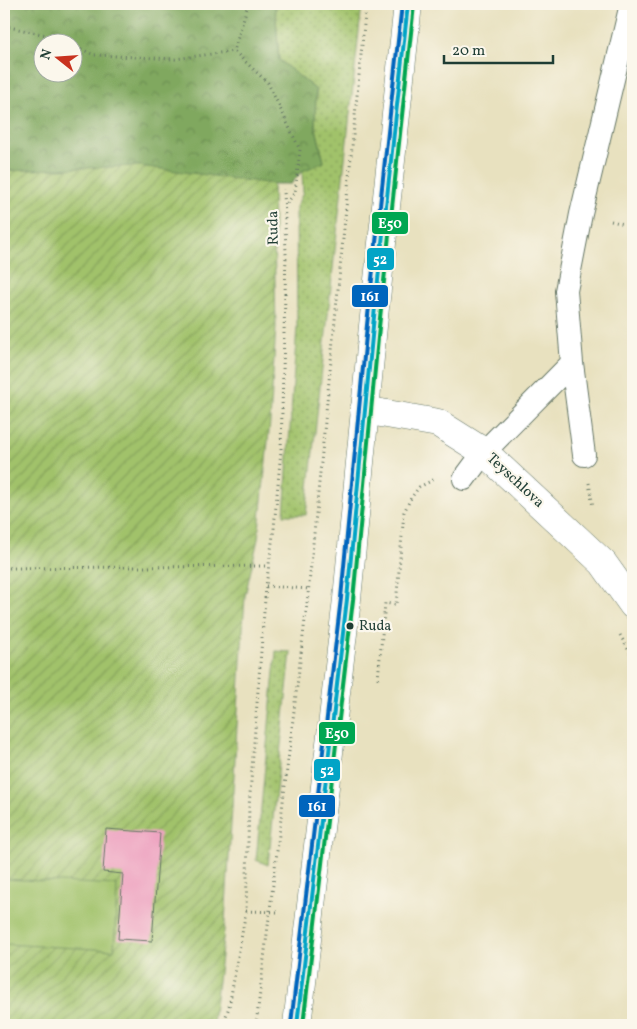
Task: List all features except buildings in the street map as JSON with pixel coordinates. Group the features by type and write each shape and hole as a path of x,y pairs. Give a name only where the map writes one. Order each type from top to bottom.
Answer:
{"street":[{"path":"296,1025 347,599 364,410 408,4"},
{"name":"Teyschlova","path":"364,410 438,423 484,452 602,562 633,605"}],"lane":[{"path":"584,456 572,363 566,291 631,4"},
{"path":"464,479 484,452 572,363"}],"path":[{"path":"234,51 248,4"},
{"path":"256,1025 308,589 366,4"},
{"path":"4,26 32,32"},
{"path":"82,50 94,55 175,60 234,51"},
{"path":"234,51 268,83 300,150 296,192 284,207"},
{"name":"Ruda","path":"224,1025 246,912 249,807 266,586 281,450 286,255 284,189"},
{"path":"378,678 385,603 396,605 404,512 419,487 432,480 447,478 464,479"},
{"path":"4,568 269,566"},
{"path":"266,586 308,589"},
{"path":"616,627 633,658"}],"green space":[{"path":"4,4 275,4 279,60 316,90 315,124 324,162 302,171 291,184 273,184 139,166 4,171"},
{"path":"275,4 362,4 306,515 284,515 297,326 296,207 303,193 302,171 324,162 315,124 316,90 279,60"},
{"path":"139,166 273,184 276,327 270,422 258,539 245,596 225,922 213,1023 208,1022 207,1025 4,1025 4,171"},
{"path":"276,651 291,652 268,865 256,860"},
{"path":"4,879 117,885 114,950 4,944"}],"transit line":[{"name":"161","path":"291,1024 341,598 367,325 402,4"},
{"name":"52","path":"297,1025 347,599 373,326 408,4"},
{"name":"E50","path":"303,1025 353,600 379,327 414,5"}],"place":[{"name":"Ruda","path":"350,626"}]}
